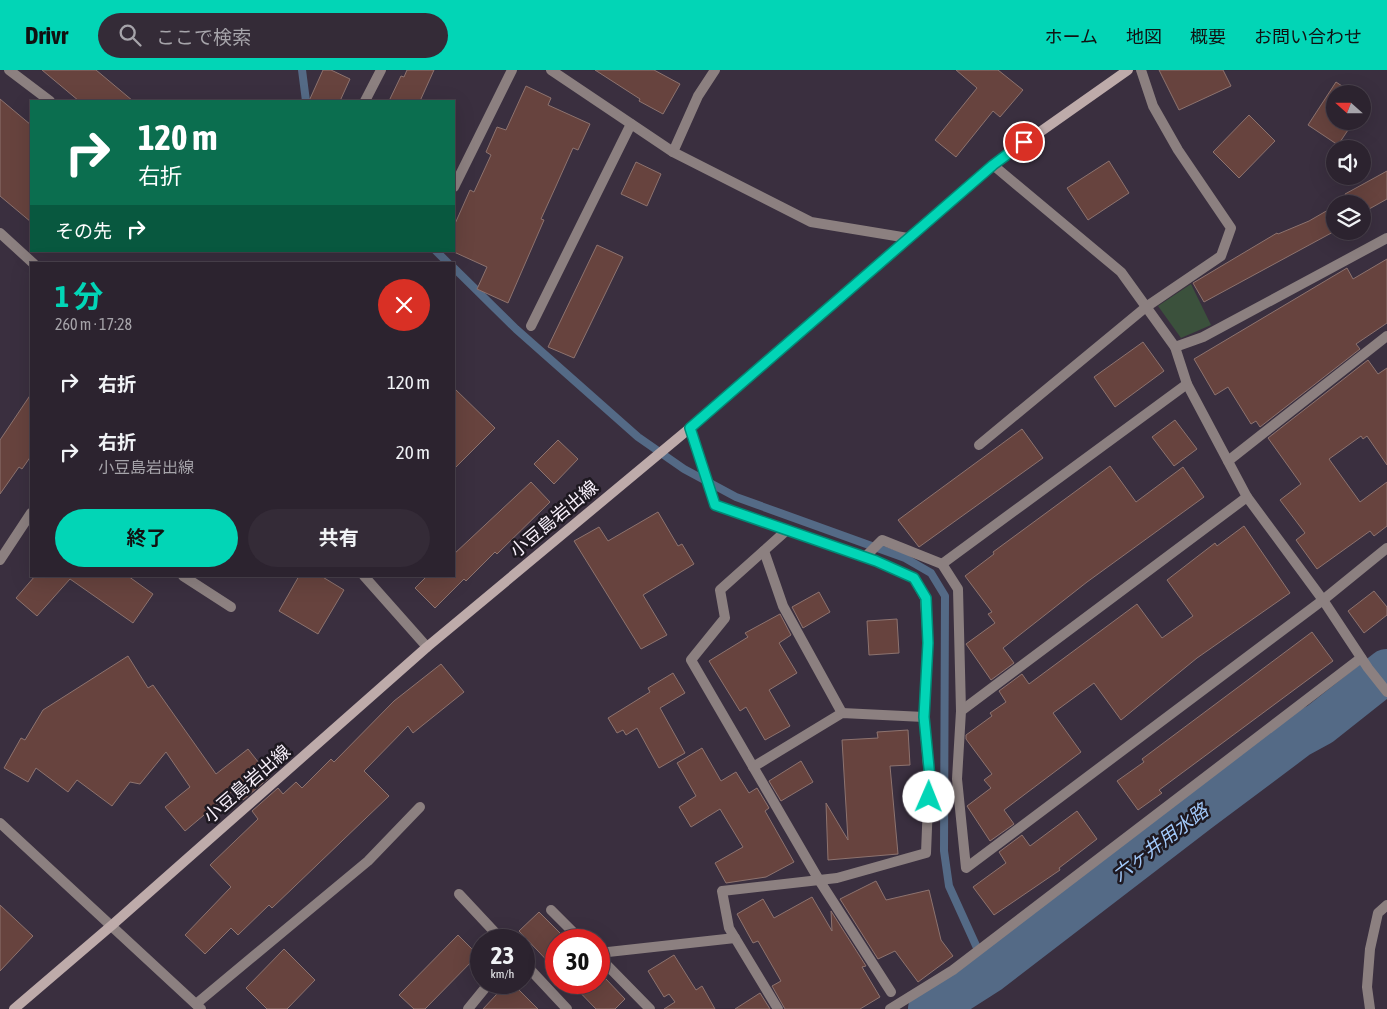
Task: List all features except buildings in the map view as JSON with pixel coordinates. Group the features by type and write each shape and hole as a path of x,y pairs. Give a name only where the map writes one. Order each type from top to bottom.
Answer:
{"main road":[{"name":"小豆島岩出線","path":"14,1009 111,926 427,647 690,428 993,165 1128,70"}],"street":[{"path":"10,70 49,100"},
{"path":"366,100 381,70"},
{"path":"455,185 512,70"},
{"path":"552,70 673,152 811,222 908,238"},
{"path":"673,152 698,96 715,70"},
{"path":"980,445 1146,307 1221,256 1231,228 1178,150 1157,114 1141,70"},
{"path":"531,326 631,124"},
{"path":"993,165 1122,272 1175,347 1186,384 1247,497 1323,600 1361,658 1387,692"},
{"path":"0,233 32,262"},
{"path":"1175,347 1203,337 1387,238"},
{"path":"1228,461 1387,336"},
{"path":"942,564 1186,384"},
{"path":"690,428 715,505 865,557 914,578 926,598 928,643 924,717 930,778 926,853 837,878 722,891 729,928 778,1009"},
{"path":"961,711 1247,497"},
{"path":"0,560 30,515"},
{"path":"787,530 720,590 725,618 691,660 819,880 891,992"},
{"path":"865,557 882,540 942,564 958,589 961,711 956,779 966,868 1323,600 1387,548"},
{"path":"764,551 783,606 842,713"},
{"path":"184,577 231,607"},
{"path":"365,577 427,647"},
{"path":"890,1009 953,970 1361,658"},
{"path":"753,767 842,713 924,717"},
{"path":"0,823 198,1007 368,861 420,807"},
{"path":"459,894 492,929"},
{"path":"1370,1009 1367,987 1370,949 1378,913 1387,905"},
{"path":"551,910 570,929"},
{"path":"610,953 735,938"},
{"path":"610,969 650,1009"},
{"path":"535,975 567,1009"},
{"path":"468,1009 480,994"}],"green space":[{"path":"1191,284 1211,325 1181,338 1158,306"}],"waterway":[{"path":"302,70 306,100"},
{"path":"437,252 447,262"},
{"path":"455,269 516,329 638,437 684,469 736,497 905,558 931,573 945,596 944,851 949,886 988,972"},
{"name":"六ヶ井用水路","path":"930,1009 988,972 1199,810 1298,736 1320,724 1387,671"}],"route":[{"path":"929,797 930,778 924,717 928,643 926,598 914,578 876,561 715,505 690,428 993,165 1024,142"}]}
